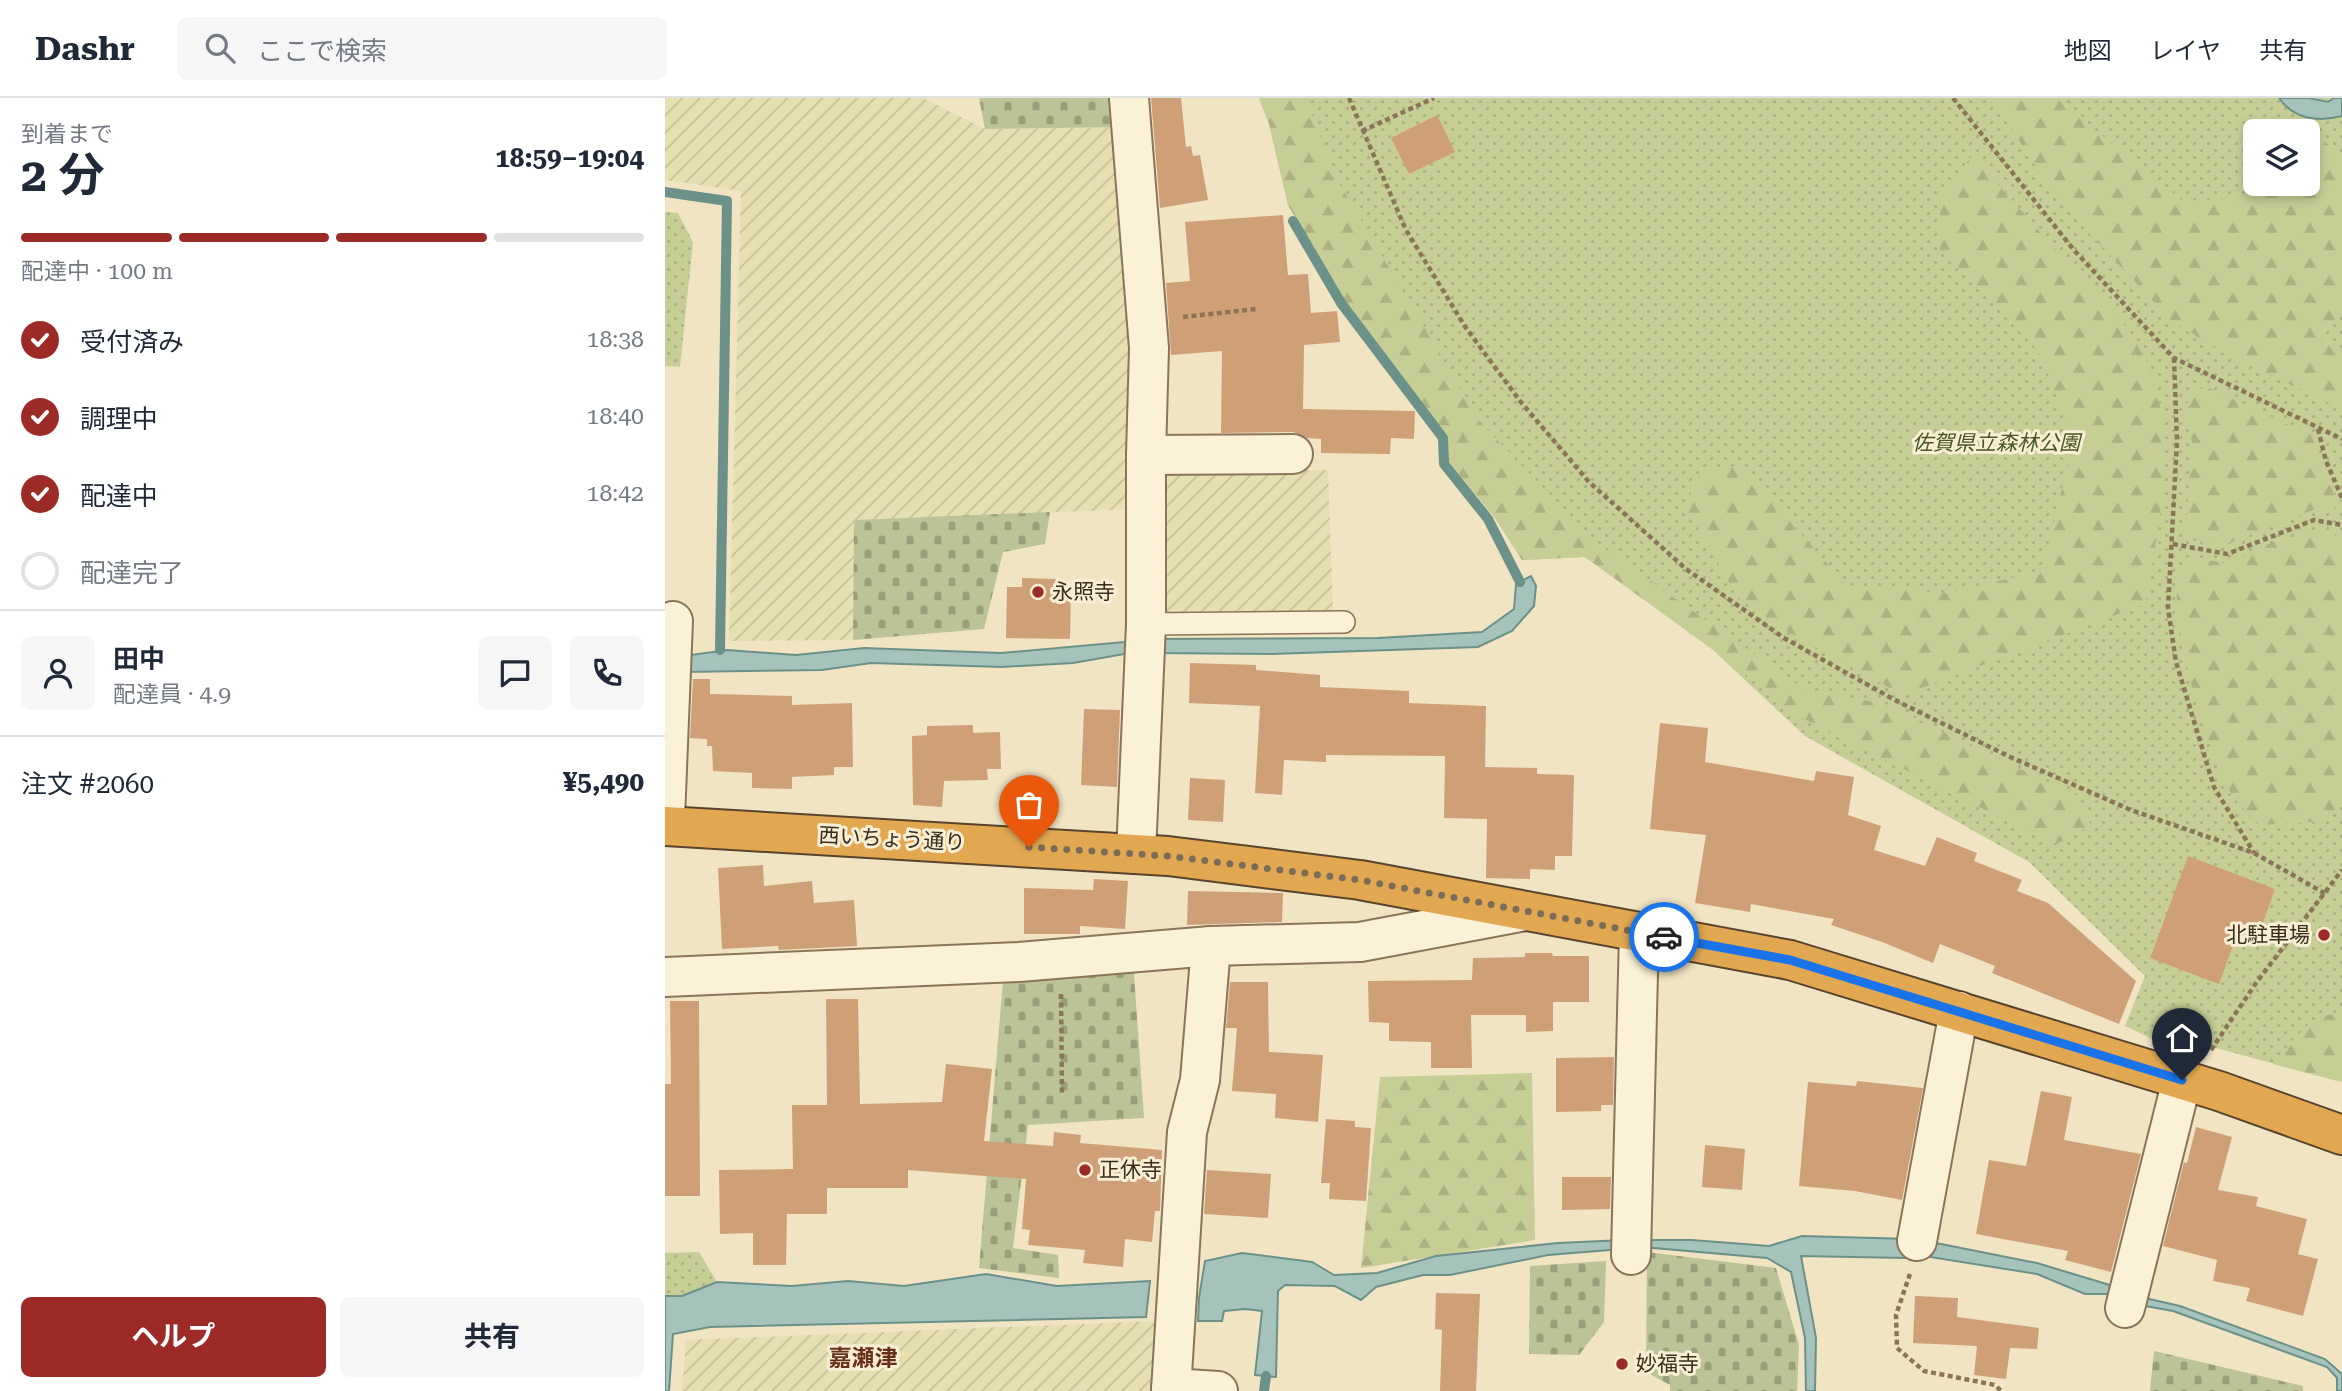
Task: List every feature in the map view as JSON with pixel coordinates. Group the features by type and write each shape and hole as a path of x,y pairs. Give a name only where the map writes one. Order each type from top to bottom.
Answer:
{"highway":[{"name":"西いちょう通り","path":"665,826 1136,854 1360,880 1790,960 2182,1080 2342,1135"}],"street":[{"path":"1129,98 1149,348 1146,624 1136,854"},
{"path":"1146,455 1293,454"},
{"path":"665,818 673,621"},
{"path":"665,977 1061,958 1211,946 1360,942 1527,911"},
{"path":"1631,1245 1639,933"},
{"path":"1211,946 1200,1080 1187,1132 1171,1390 1218,1391"},
{"path":"1915,1253 1959,1011"},
{"path":"2128,1298 2182,1080"}],"lane":[{"path":"1146,624 1343,622"}],"path":[{"path":"1349,98 1406,230 1465,328 1520,401 1589,482 1686,569 1784,638 1893,699 2008,756 2131,810 2254,853 2326,894"},
{"path":"1362,131 1434,98"},
{"path":"1953,98 2073,249 2175,358 2342,439"},
{"path":"1147,321 1256,309"},
{"path":"2175,358 2177,441 2168,608 2176,662 2214,787 2254,853"},
{"path":"2318,428 2326,461 2342,498"},
{"path":"2173,544 2227,554 2314,520 2342,525"},
{"path":"2209,1054 2256,983 2342,870"},
{"path":"1061,958 1062,1096"},
{"path":"1915,1253 1896,1315 1898,1348 1924,1371 1996,1385 2001,1391"}],"shaded area":[{"path":"665,98 923,98 985,129 1121,127 1135,347 1135,509 855,520 853,640 729,641 741,191 665,180"},
{"path":"1328,470 1333,611 1155,615 1157,472"},
{"path":"1156,1321 1152,1391 682,1391 686,1340"}],"green space":[{"path":"979,98 1119,98 1121,127 985,129"},
{"name":"佐賀県立森林公園","path":"1259,98 2342,98 2342,1082 2205,1045 2196,1049 2176,1048 2125,1026 2145,976 2029,862 1805,736 1713,650 1585,557 1522,560 1495,518 1446,459 1448,438 1345,301 1288,205 1269,124"},
{"path":"1259,98 1306,98 1336,178 1480,422 1597,543 1802,688 1889,705 2078,796 2091,826 2055,845 1798,716 1714,650 1585,557 1522,560 1495,518 1446,459 1448,438 1345,301 1288,205 1269,124"},
{"path":"1991,98 2056,98 2183,201 2255,196 2320,196 2322,139 2342,157 2342,314 2320,338 2342,359 2342,409 2223,353 2171,320 2058,200"},
{"path":"1973,155 2113,312 2145,357 2155,385 2164,447 2156,544 2145,604 1903,695 1786,631 1738,598 1685,505 1700,473 1740,465 1846,585 1947,593 2042,571 2074,440 2038,350 1939,248 1941,192"},
{"path":"665,212 678,213 693,242 680,367 665,366"},
{"path":"2207,387 2311,435 2333,482 2336,501 2334,510 2326,513 2315,509 2224,545 2191,540 2186,529 2192,442 2185,415 2194,390"},
{"path":"1050,512 1045,544 1003,552 984,629 853,640 854,520"},
{"path":"2327,532 2342,538 2342,800 2326,821 2259,825 2228,788 2198,706 2180,634 2177,601 2179,574 2188,557 2231,564 2277,541"},
{"path":"1133,960 1144,1118 1028,1125 1013,1248 1058,1255 1059,1278 979,1268 1004,969"},
{"path":"2342,1013 2342,1082 2273,1064 2311,1023 2330,1014"},
{"path":"1532,1073 1535,1240 1361,1268 1380,1077"},
{"path":"699,1252 717,1282 682,1296 665,1296 665,1253"},
{"path":"1647,1252 1776,1268 1799,1345 1797,1391 1670,1391 1670,1385 1646,1372"},
{"path":"1606,1261 1604,1322 1579,1355 1529,1354 1530,1266"},
{"path":"2154,1351 2303,1386 2303,1391 2150,1391"}],"water":[{"path":"2279,98 2309,98 2328,102 2334,98 2342,98 2342,116 2307,118 2285,105"},
{"path":"1531,576 1536,586 1534,606 1512,631 1478,647 1272,654 1155,653 1155,639 1378,638 1482,632 1514,609 1516,584"},
{"path":"1135,641 1136,652 1073,663 1002,667 871,663 822,670 683,672 683,656 727,650 796,655 864,648 1001,653"},
{"path":"1802,1236 1910,1239 1905,1258 1801,1256 1816,1338 1815,1391 1806,1391 1805,1338 1791,1272 1767,1258 1643,1247 1645,1240 1692,1240 1769,1246"},
{"path":"1624,1240 1622,1249 1548,1255 1450,1275 1423,1275 1376,1287 1361,1300 1335,1286 1285,1285 1278,1291 1276,1377 1255,1375 1262,1311 1224,1311 1222,1321 1198,1321 1205,1261 1242,1253 1312,1262 1334,1275 1377,1273 1436,1256 1558,1243"},
{"path":"1931,1242 2037,1263 2113,1286 2110,1294 2085,1294 2037,1274 1930,1257"},
{"path":"986,1274 1057,1286 1150,1281 1146,1317 710,1327 673,1334 669,1391 665,1391 665,1296 682,1296 717,1282 792,1286 848,1281 904,1286"},
{"path":"2145,1298 2180,1306 2325,1359 2342,1374 2342,1391 2337,1391 2337,1378 2327,1367 2173,1311 2140,1305"}],"building":[{"path":"1151,98 1181,98 1186,147 1191,146 1193,156 1200,155 1208,200 1160,208"},
{"path":"1437,115 1455,152 1409,174 1391,138"},
{"path":"1283,215 1288,275 1308,274 1311,313 1337,311 1340,342 1304,345 1303,409 1415,411 1414,439 1391,438 1390,454 1321,453 1321,439 1307,438 1293,432 1221,433 1222,351 1171,355 1166,283 1190,281 1185,222"},
{"path":"1022,578 1056,579 1055,588 1071,588 1070,639 1006,638 1007,587 1022,587"},
{"path":"1190,663 1256,665 1256,670 1320,675 1320,687 1409,691 1409,703 1486,706 1485,767 1537,768 1537,774 1574,775 1572,856 1555,856 1555,870 1530,869 1530,879 1486,878 1487,819 1444,818 1445,756 1326,755 1326,762 1284,760 1282,795 1255,793 1260,706 1189,703"},
{"path":"693,679 710,679 710,694 792,696 792,705 852,703 853,767 834,767 834,775 792,777 792,789 752,788 752,773 713,771 712,746 707,746 707,739 690,738"},
{"path":"1084,709 1120,710 1117,787 1081,785"},
{"path":"1660,723 1708,728 1705,762 1814,781 1816,771 1854,777 1848,815 1881,826 1874,850 1925,866 1937,837 1977,853 1974,861 2022,880 2017,891 2048,903 2136,981 2119,1024 1992,973 1995,966 1940,944 1933,963 1831,925 1834,919 1751,904 1750,912 1695,903 1706,835 1650,829"},
{"path":"973,725 973,733 1000,732 1001,769 987,769 988,780 944,781 942,807 913,805 912,736 927,735 927,726"},
{"path":"1190,778 1225,780 1223,822 1188,820"},
{"path":"2188,856 2275,889 2260,931 2241,924 2219,984 2150,958"},
{"path":"763,865 764,886 812,881 814,903 854,900 857,946 779,950 778,946 722,949 718,868"},
{"path":"1094,879 1128,881 1125,929 1080,926 1080,934 1024,934 1024,888 1093,890"},
{"path":"1188,891 1283,893 1282,922 1187,925"},
{"path":"1525,953 1589,956 1589,1002 1553,1002 1553,1031 1526,1032 1526,1015 1471,1015 1472,1068 1431,1068 1431,1042 1389,1041 1389,1023 1369,1022 1368,981 1472,980 1473,958 1525,957"},
{"path":"1230,982 1268,982 1269,1052 1323,1055 1318,1122 1275,1118 1276,1094 1232,1091 1237,1028 1226,1028"},
{"path":"826,999 858,999 860,1104 942,1102 946,1064 992,1069 984,1141 1053,1146 1054,1132 1081,1135 1080,1143 1162,1150 1160,1211 1155,1211 1152,1242 1125,1239 1123,1267 1083,1263 1085,1250 1028,1245 1030,1230 1022,1229 1026,1179 908,1170 908,1188 827,1188 827,1214 787,1214 786,1265 753,1265 753,1233 720,1234 719,1170 793,1169 792,1105 827,1105"},
{"path":"670,1001 699,1001 700,1196 665,1196 665,1084 671,1084"},
{"path":"1614,1057 1613,1105 1601,1105 1601,1111 1556,1112 1556,1058"},
{"path":"1857,1081 1923,1088 1902,1200 1855,1191 1799,1186 1808,1082 1856,1086"},
{"path":"2041,1091 2072,1097 2064,1140 2141,1154 2111,1272 2065,1260 2068,1251 1976,1234 1989,1160 2026,1166"},
{"path":"1326,1119 1355,1121 1355,1127 1371,1128 1366,1201 1329,1199 1330,1183 1321,1183"},
{"path":"2196,1127 2232,1137 2218,1190 2258,1197 2256,1206 2307,1219 2298,1254 2318,1259 2303,1316 2246,1301 2250,1288 2213,1281 2217,1260 2163,1246 2184,1162 2187,1163"},
{"path":"1705,1145 1745,1149 1742,1190 1702,1187"},
{"path":"1207,1170 1271,1174 1268,1218 1204,1214"},
{"path":"1562,1177 1611,1177 1610,1209 1562,1210"},
{"path":"1436,1293 1480,1294 1476,1391 1440,1391 1442,1330 1435,1329"},
{"path":"1915,1296 1958,1298 1957,1317 2039,1328 2037,1349 2010,1348 2006,1379 1974,1375 1977,1346 1913,1343"}],"waterway":[{"path":"665,192 727,201 720,650"},
{"path":"1293,221 1341,303 1443,438 1444,464 1488,519 1520,582"},
{"path":"1264,1391 1266,1376"}],"way so far":[{"path":"1029,847 1168,856 1360,880 1664,937"}],"place":[{"name":"永照寺","path":"1038,592"},
{"name":"北駐車場","path":"2324,935"},
{"name":"正休寺","path":"1085,1170"},
{"name":"妙福寺","path":"1622,1364"}],"district":[{"name":"嘉瀬津","path":"863,1358"}],"route":[{"path":"1664,937 1790,960 2182,1080"}]}
